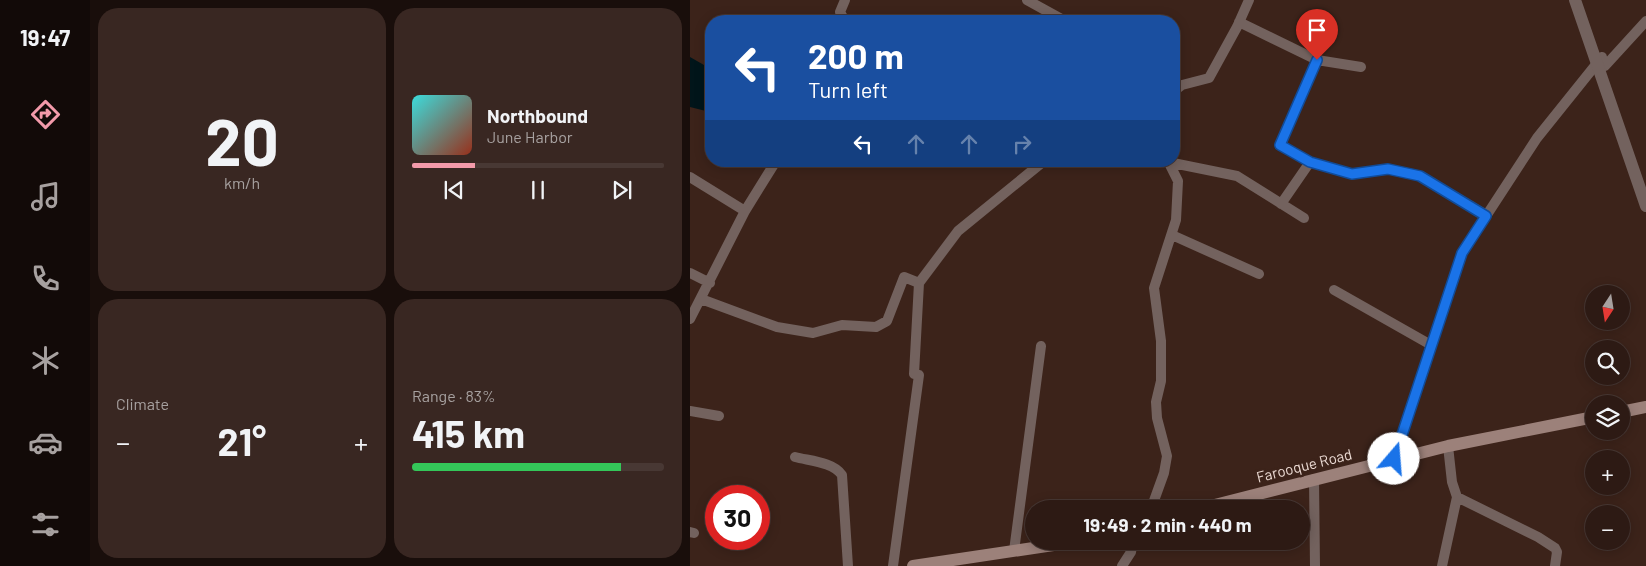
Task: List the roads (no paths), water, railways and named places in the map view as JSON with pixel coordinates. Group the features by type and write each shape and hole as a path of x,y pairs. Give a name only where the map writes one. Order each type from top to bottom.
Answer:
{"main road":[{"path":"1630,410 1646,407"},
{"name":"Farooque Road","path":"1235,500 1448,446 1585,419"},
{"path":"913,566 1025,549"}],"street":[{"path":"842,15 840,12 845,0"},
{"path":"1027,0 1054,15"},
{"path":"1180,86 1209,78 1249,0"},
{"path":"1575,0 1601,62 1646,189"},
{"path":"1582,0 1646,206"},
{"path":"1394,459 1462,253 1537,138 1601,62 1646,20"},
{"path":"1239,22 1317,60 1361,66"},
{"path":"1317,60 1280,145 1310,162 1352,174 1388,169 1420,176 1486,216"},
{"path":"1282,204 1310,162"},
{"path":"1180,164 1237,176 1304,218"},
{"path":"690,319 745,211 772,167"},
{"path":"893,566 916,375 919,282 958,231 1037,167"},
{"path":"1155,500 1164,473 1167,456 1157,418 1161,349 1160,324 1154,288 1172,236 1179,193 1175,173 1171,167"},
{"path":"690,177 745,211"},
{"path":"1172,236 1259,274"},
{"path":"690,273 710,283"},
{"path":"701,299 777,327 813,333 842,325 876,327 887,321 904,277 919,282"},
{"path":"1334,290 1431,345"},
{"path":"1014,551 1041,346"},
{"path":"690,411 719,416"},
{"path":"1442,566 1457,497 1452,482 1448,446"},
{"path":"795,457 827,465 837,469 842,475 848,566"},
{"path":"1314,480 1315,566"},
{"path":"1457,497 1555,548 1557,552 1555,566"},
{"path":"1122,566 1131,550"}]}
